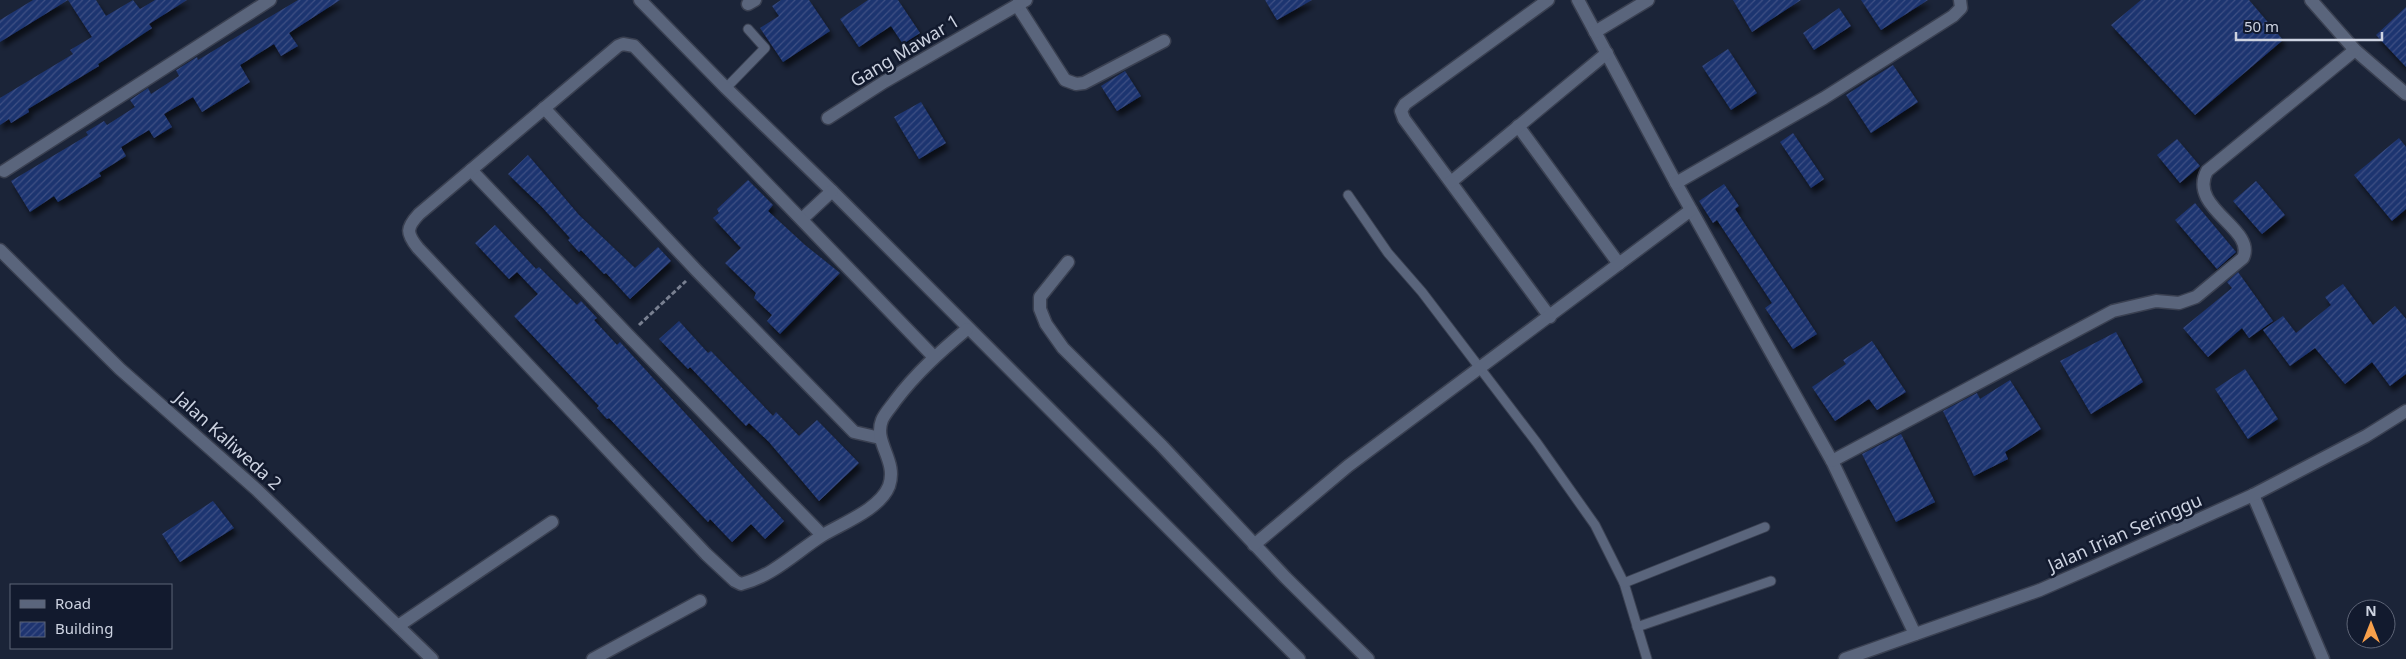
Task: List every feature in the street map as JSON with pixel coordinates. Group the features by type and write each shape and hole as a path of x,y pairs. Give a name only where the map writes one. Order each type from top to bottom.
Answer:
{"street":[{"path":"4,171 270,0"},
{"path":"640,0 729,84 967,328 1299,659"},
{"path":"1548,0 1405,104 1402,111 1404,119 1550,317"},
{"path":"1578,0 1676,183 1832,461 1915,634"},
{"path":"1596,32 1648,0"},
{"path":"1676,183 1886,61 1958,12 1961,8 1960,0"},
{"path":"2313,1 2355,50 2406,94"},
{"path":"1021,2 1065,80 1076,84 1084,83 1164,41"},
{"name":"Gang Mawar 1","path":"828,118 884,82 1021,2"},
{"path":"934,357 634,46 623,44 618,46 416,218 409,229 409,237 706,554 735,581 741,584 770,572 822,536 855,518 883,496 892,473 890,461 880,438 882,419 923,367 967,328"},
{"path":"1832,461 2114,311 2156,301 2179,303 2196,298 2243,258 2245,254 2245,248 2238,236 2204,195 2203,179 2207,171 2355,50"},
{"path":"1451,182 1607,53"},
{"path":"544,108 697,271 854,432 880,438"},
{"path":"1518,126 1619,264"},
{"path":"471,170 822,536"},
{"path":"802,219 832,191"},
{"path":"1254,545 1348,466 1691,210"},
{"name":"Jalan Kaliweda 2","path":"0,250 120,369 257,490 432,659"},
{"path":"1068,262 1040,297 1040,309 1046,324 1063,348 1162,446 1254,545 1368,659"},
{"name":"Jalan Irian Seringgu","path":"1845,659 2040,590 2253,495 2366,436 2406,411"},
{"path":"2253,495 2323,659"},
{"path":"398,626 552,522"},
{"path":"593,659 700,600"}],"lane":[{"path":"729,84 765,48 748,29"},
{"path":"1348,194 1388,253 1422,292 1537,442 1595,525 1624,583 1647,659"},
{"path":"1624,583 1765,527"},
{"path":"1637,627 1771,581"}],"path":[{"path":"628,335 697,271"}],"building":[{"path":"33,0 68,0 0,42 0,20"},
{"path":"68,0 96,0 106,16 133,0 140,9 155,0 187,0 149,24 152,28 98,64 99,66 28,109 29,112 11,123 9,119 0,125 0,98 73,54 70,50 92,37"},
{"path":"298,0 340,0 289,33 298,46 281,56 274,44 240,65 250,82 202,112 193,97 164,114 172,127 154,138 149,130 121,147 126,156 99,173 101,176 58,202 54,196 30,212 11,181 88,135 86,132 104,121 107,125 135,107 130,100 148,88 151,94 179,76 176,70 197,57 198,60"},
{"path":"781,0 809,0 830,31 783,62 760,28 779,16 772,6"},
{"path":"868,0 898,0 920,33 903,44 891,26 859,47 840,19"},
{"path":"1265,0 1312,0 1277,20"},
{"path":"1733,0 1801,0 1752,32"},
{"path":"1861,0 1928,0 1881,30"},
{"path":"2141,0 2249,0 2283,40 2195,115 2111,25"},
{"path":"2406,7 2406,67 2376,35"},
{"path":"1839,8 1851,26 1814,50 1803,33"},
{"path":"1728,49 1757,93 1731,110 1702,66"},
{"path":"1893,65 1918,102 1871,133 1846,95"},
{"path":"1125,71 1141,96 1117,111 1101,86"},
{"path":"921,102 946,143 919,159 894,117"},
{"path":"1793,133 1824,179 1811,188 1780,142"},
{"path":"2399,138 2406,147 2406,209 2392,221 2354,175"},
{"path":"2177,139 2200,166 2180,183 2157,155"},
{"path":"528,155 579,215 635,268 658,247 671,261 630,299 606,273 604,274 581,250 579,252 568,240 570,238 542,207 508,174"},
{"path":"748,180 773,205 768,211 805,245 840,273 780,334 767,321 772,315 754,298 756,293 725,263 741,248 713,218 719,213 717,209"},
{"path":"2256,181 2285,215 2262,234 2233,201"},
{"path":"1724,184 1739,206 1735,209 1817,334 1793,349 1765,308 1772,303 1717,220 1713,223 1699,201"},
{"path":"2195,203 2236,252 2217,269 2175,220"},
{"path":"495,225 536,269 539,267 577,305 581,301 597,318 594,320 617,345 620,342 784,521 765,539 751,524 732,542 710,519 708,522 609,418 607,419 597,408 599,406 514,316 538,294 517,272 509,279 475,243"},
{"path":"2238,272 2273,321 2249,338 2242,328 2208,357 2183,328 2232,288 2227,282"},
{"path":"2343,284 2373,325 2395,306 2406,319 2406,374 2390,386 2372,362 2345,384 2315,348 2290,366 2263,330 2283,316 2296,333 2331,305 2325,297"},
{"path":"679,321 708,353 711,351 773,416 776,412 799,436 817,420 859,463 819,501 769,442 749,423 746,426 690,367 688,369 659,339"},
{"path":"2116,332 2143,382 2091,414 2060,361"},
{"path":"1872,341 1906,392 1877,410 1869,399 1835,421 1812,387 1846,364 1843,360"},
{"path":"2245,369 2278,419 2248,439 2215,389"},
{"path":"2010,380 2041,429 2005,452 2008,459 1974,476 1943,411 1977,393 1980,399"},
{"path":"1901,434 1935,502 1896,522 1862,454"},
{"path":"213,501 234,528 180,562 162,534"}]}
